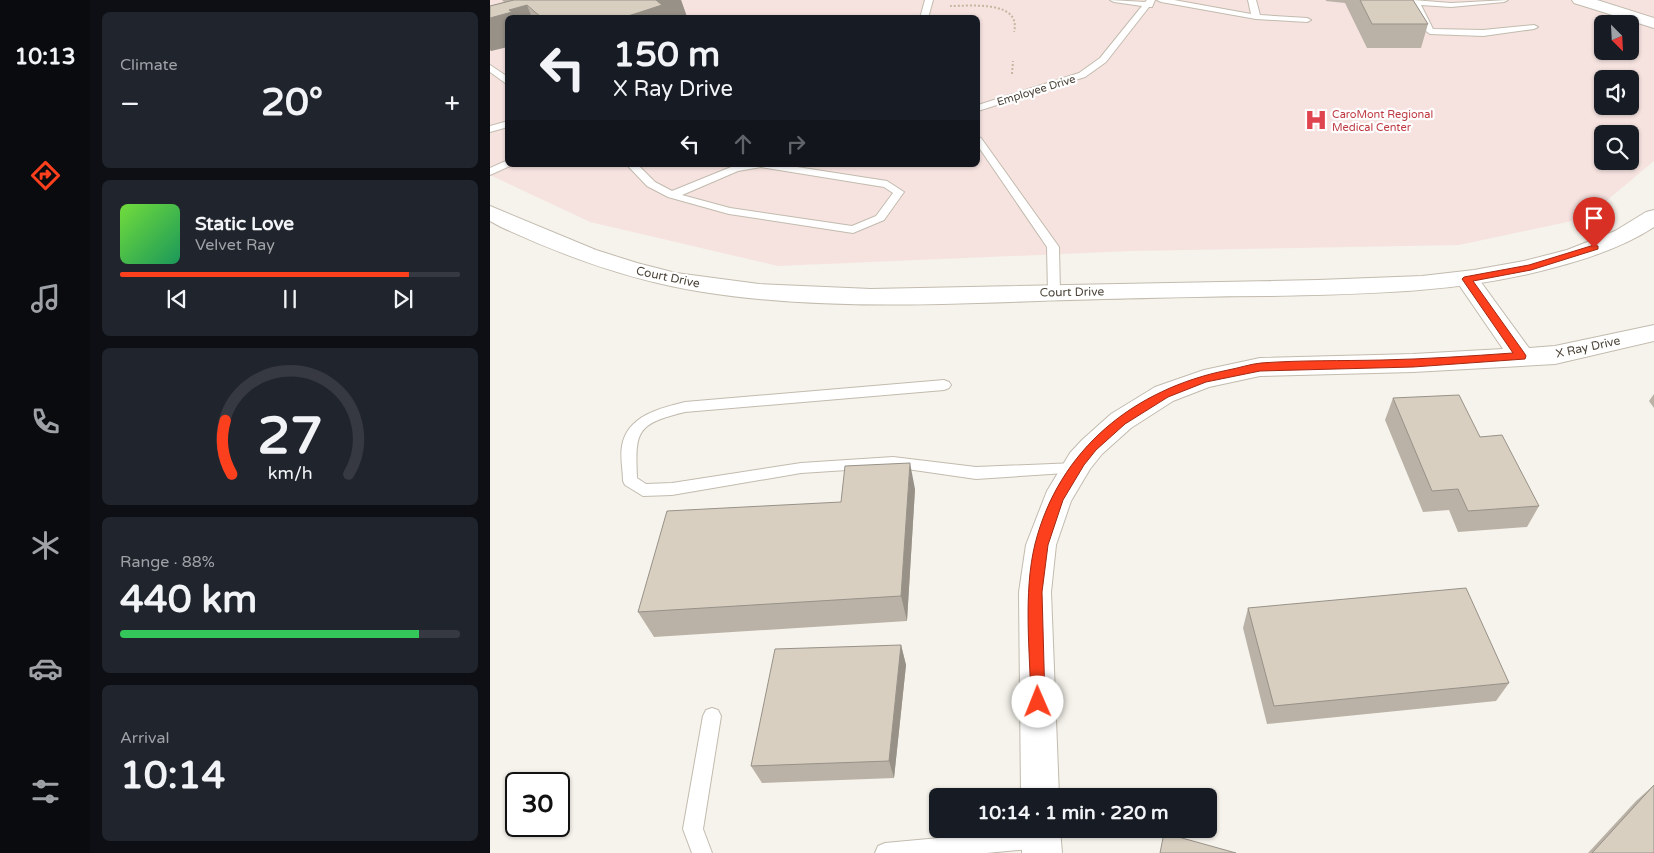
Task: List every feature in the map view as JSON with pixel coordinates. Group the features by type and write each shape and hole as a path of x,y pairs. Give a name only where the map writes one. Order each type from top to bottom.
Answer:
{"street":[{"path":"1580,0 1654,22"},
{"name":"Court Drive","path":"490,213 522,229 595,258 650,274 726,288 797,295 871,296 1401,284 1467,279 1531,268 1579,254 1626,235 1654,217"},
{"path":"1467,279 1521,356"},
{"name":"X Ray Drive","path":"1040,788 1035,592 1041,545 1057,499 1076,468 1092,447 1121,421 1164,394 1204,379 1260,367 1413,363 1521,356 1555,356 1654,333"}],"lane":[{"path":"1114,0 1150,2"},
{"path":"1161,0 1256,17 1307,20"},
{"path":"1252,0 1256,17"},
{"path":"1416,1 1451,5 1504,0"},
{"path":"1416,1 1430,31 1483,33 1534,27"},
{"name":"Employee Drive","path":"980,107 1082,75 1103,60 1150,2"},
{"path":"490,68 505,80"},
{"path":"490,130 505,125"},
{"path":"980,143 1053,247 1054,293"},
{"path":"490,172 505,164"},
{"path":"634,167 651,184 672,195 729,211 854,230 880,218 899,192 887,184 777,167"},
{"path":"672,195 736,168 743,167"},
{"path":"944,385 685,407 660,413 640,425 629,443 630,480 643,490 672,489 801,468 893,462 976,473 1076,468"},
{"path":"702,853 693,829 712,716"},
{"path":"885,853 1042,840"}],"path":[{"path":"928,3 1001,8 1011,14 1015,20 1014,32"}],"shaded area":[{"name":"CaroMont Regional Medical Center","path":"490,0 1654,0 1654,161 1586,218 1459,245 1133,251 778,266 590,222 490,175"}],"building":[{"path":"514,0 656,0 662,5 631,15 539,15 527,5 509,10 512,12 490,18 490,6"},
{"path":"1360,0 1413,0 1428,24 1372,24"},
{"path":"1459,395 1480,437 1502,435 1539,506 1468,511 1458,489 1432,491 1393,398"},
{"path":"910,463 901,596 638,612 667,511 841,502 845,466"},
{"path":"1466,588 1509,683 1274,706 1248,608"},
{"path":"901,645 889,761 751,766 775,649"},
{"path":"1654,785 1654,853 1592,853"},
{"path":"1163,838 1182,838 1236,853 1160,853"}],"place":[{"name":"CaroMont Regional Medical Center","path":"1316,120"}],"route":[{"path":"1038,702 1035,592 1041,545 1057,499 1080,461 1092,447 1121,421 1164,394 1204,379 1260,367 1492,360 1521,356 1467,279 1531,268 1594,248"}]}
